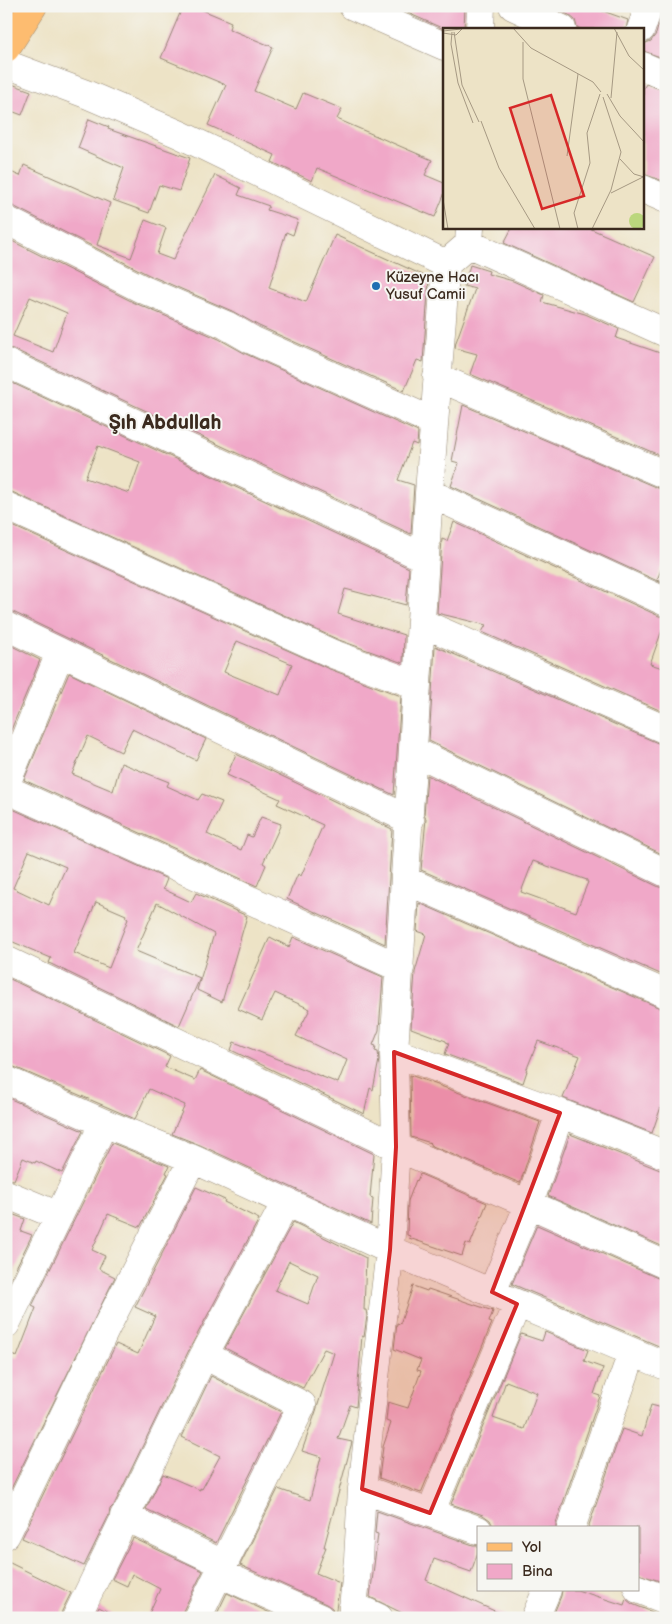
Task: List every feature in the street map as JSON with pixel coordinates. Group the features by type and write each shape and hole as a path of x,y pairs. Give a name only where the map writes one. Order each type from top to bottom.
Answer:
{"main road":[{"path":"7,47 34,6"}],"street":[{"path":"353,6 443,46"},
{"path":"480,28 482,6"},
{"path":"513,6 560,28"},
{"path":"641,28 649,6"},
{"path":"7,47 86,94 181,135 446,264"},
{"path":"644,66 666,76"},
{"path":"644,189 666,199"},
{"path":"6,220 142,289 226,325 252,340 434,422"},
{"path":"379,1618 353,1612 362,1489 390,1250 396,1147 394,1052 429,493 446,264 470,236 666,333"},
{"path":"6,363 425,558"},
{"path":"437,377 666,475"},
{"path":"429,493 666,602"},
{"path":"6,506 333,654 417,685"},
{"path":"422,623 666,730"},
{"path":"6,626 410,820"},
{"path":"6,784 60,653"},
{"path":"414,751 666,873"},
{"path":"6,789 400,968"},
{"path":"405,880 666,994"},
{"path":"6,960 396,1147 666,1265"},
{"path":"394,1052 665,1152"},
{"path":"6,1080 193,1159 390,1250 666,1366"},
{"path":"492,1292 529,1204 560,1113"},
{"path":"6,1324 104,1122"},
{"path":"6,1535 108,1324 193,1159"},
{"path":"6,1194 59,1216"},
{"path":"76,1618 204,1355 286,1202"},
{"path":"430,1513 517,1304"},
{"path":"573,1526 632,1353"},
{"path":"197,1618 302,1405 204,1355"},
{"path":"362,1489 477,1530"},
{"path":"124,1516 221,1569 320,1618"},
{"path":"640,1590 666,1600"},
{"path":"535,1618 546,1592"}],"highlighted area":[{"path":"394,1052 560,1113 492,1292 517,1304 430,1513 362,1489 390,1250 396,1147"}],"building":[{"path":"183,6 193,6 231,22 229,29 273,47 254,91 296,109 303,93 342,109 337,119 432,160 425,175 443,183 443,197 435,217 317,168 312,181 272,162 275,155 208,125 226,85 161,58"},
{"path":"392,6 465,6 464,28 443,29"},
{"path":"550,6 589,6 628,20 626,28 579,28 575,20"},
{"path":"664,6 666,6 666,59 644,51 644,44 651,41 656,34"},
{"path":"6,82 31,91 22,115 6,109"},
{"path":"646,84 666,91 666,182 644,174 644,87"},
{"path":"89,119 109,127 108,129 190,158 179,191 159,185 149,213 113,200 124,168 78,148"},
{"path":"24,165 110,203 97,245 131,258 145,220 166,228 157,254 173,260 215,175 241,188 238,195 269,206 267,210 298,220 293,235 286,232 269,288 306,302 335,235 429,278 423,362 417,360 404,391 259,326 232,311 149,275 13,206 6,205 6,170 20,176"},
{"path":"511,229 591,229 655,257 634,302 504,243"},
{"path":"6,238 135,303 219,339 246,354 418,432 417,445 412,443 398,480 414,485 411,534 13,349 6,348","holes":["30,297 67,313 53,352 13,336"]},
{"path":"470,265 489,271 488,274 513,281 544,295 542,302 585,314 619,329 616,338 666,355 666,458 470,374 477,354 455,348 475,289 464,286"},
{"path":"6,380 409,568 406,605 345,589 338,614 404,635 403,663 339,640 12,492 6,491","holes":["98,446 140,462 129,493 85,478"]},
{"path":"463,405 666,490 666,557 657,580 666,583 666,585 451,486 459,463 452,461"},
{"path":"454,522 659,616 666,617 666,632 662,630 650,664 666,669 666,713 482,632 486,625 437,613 442,539 447,541"},
{"path":"6,523 327,668 401,696 394,795 13,612 6,611","holes":["237,641 292,664 280,695 224,672"]},
{"path":"6,643 40,660 6,742"},
{"path":"435,646 666,745 666,856 429,741"},
{"path":"69,673 206,739 196,760 132,729 121,752 88,736 72,774 113,791 121,763 169,782 167,786 198,800 202,794 222,802 207,834 241,850 247,835 252,837 261,817 281,824 263,863 266,865 257,886 24,780"},
{"path":"236,754 392,829 385,944 287,899 298,874 301,876 323,825 277,804 280,799 227,775"},
{"path":"427,775 659,887 666,888 665,976 421,870 426,819 424,815","holes":["533,861 587,880 588,882 576,912 521,892"]},
{"path":"6,806 167,879 163,889 191,902 196,893 247,916 222,1002 197,990 214,934 157,903 136,951 200,978 179,1026 49,963 51,958 6,939","holes":["29,851 66,867 49,905 13,888","96,902 126,915 125,917 128,919 109,968 74,953"]},
{"path":"419,903 666,1009 666,1092 652,1133 563,1098 580,1056 538,1041 523,1083 445,1054 449,1043 411,1028 415,972 426,934 417,931"},
{"path":"270,937 289,947 293,937 383,977 379,1030 373,1045 376,1046 375,1051 378,1052 379,1060 373,1090 370,1088 364,1114 231,1050 234,1042 338,1083 347,1060 296,1036 310,1009 275,993 262,1020 238,1009"},
{"path":"10,979 170,1056 165,1067 195,1080 200,1070 374,1154 370,1197 373,1198 371,1224 200,1145 172,1134 185,1105 149,1089 135,1119 6,1065 6,986"},
{"path":"410,1075 540,1122 520,1183 430,1145 431,1143 411,1137"},
{"path":"6,1097 83,1131 62,1173 36,1161 35,1163 23,1158 14,1180 6,1179"},
{"path":"570,1134 660,1170 666,1170 666,1248 548,1196"},
{"path":"112,1143 169,1166 166,1173 168,1174 140,1227 108,1214 92,1250 105,1256 99,1269 115,1277 6,1499 6,1353 17,1357 36,1308 32,1306"},
{"path":"420,1174 487,1203 470,1245 466,1243 462,1256 409,1238 410,1236 407,1235 408,1201"},
{"path":"196,1187 225,1200 224,1202 259,1219 190,1348 114,1505 110,1509 109,1515 84,1566 22,1538 116,1344 138,1354 155,1316 135,1307"},
{"path":"6,1212 25,1219 21,1231 32,1235 6,1288"},
{"path":"293,1222 366,1258 364,1310 366,1310 367,1316 364,1337 362,1336 356,1407 350,1405 338,1439 352,1442 324,1547 326,1547 316,1573 340,1583 335,1616 332,1608 326,1604 240,1565 278,1489 310,1500 321,1457 302,1451 334,1353 324,1349 303,1388 225,1348","holes":["289,1261 318,1275 308,1304 275,1290"]},
{"path":"537,1225 666,1280 666,1349 512,1284"},
{"path":"413,1286 427,1291 428,1289 493,1311 489,1322 492,1323 421,1493 379,1478 383,1447 391,1423 386,1421 388,1402 408,1408 421,1371 417,1370 421,1360 394,1349 397,1323 400,1324"},
{"path":"545,1332 588,1350 584,1361 603,1368 594,1394 600,1396 556,1526 493,1526 490,1520 483,1515 451,1504 521,1334 542,1341","holes":["506,1381 537,1393 524,1429 493,1418"]},
{"path":"211,1376 281,1412 216,1543 146,1509 163,1474 200,1490 220,1456 182,1437"},
{"path":"651,1405 666,1409 666,1583 640,1575 640,1526 589,1526 622,1429 642,1436"},
{"path":"377,1511 477,1545 477,1555 471,1572 434,1559 426,1580 510,1618 412,1618 370,1597 378,1534 375,1533"},
{"path":"133,1538 203,1571 183,1611 182,1618 147,1618 160,1589 132,1574 127,1586 112,1579"},
{"path":"6,1561 71,1593 62,1611 61,1618 6,1618"},
{"path":"562,1592 583,1592 624,1605 626,1599 632,1604 660,1615 666,1615 666,1618 552,1618"},
{"path":"227,1593 281,1618 215,1618"},
{"path":"99,1607 119,1618 94,1618"}],"place":[{"name":"Küzeyne Hacı Yusuf Camii","path":"376,286"}],"district":[{"name":"Şıh Abdullah","path":"165,423"}]}
